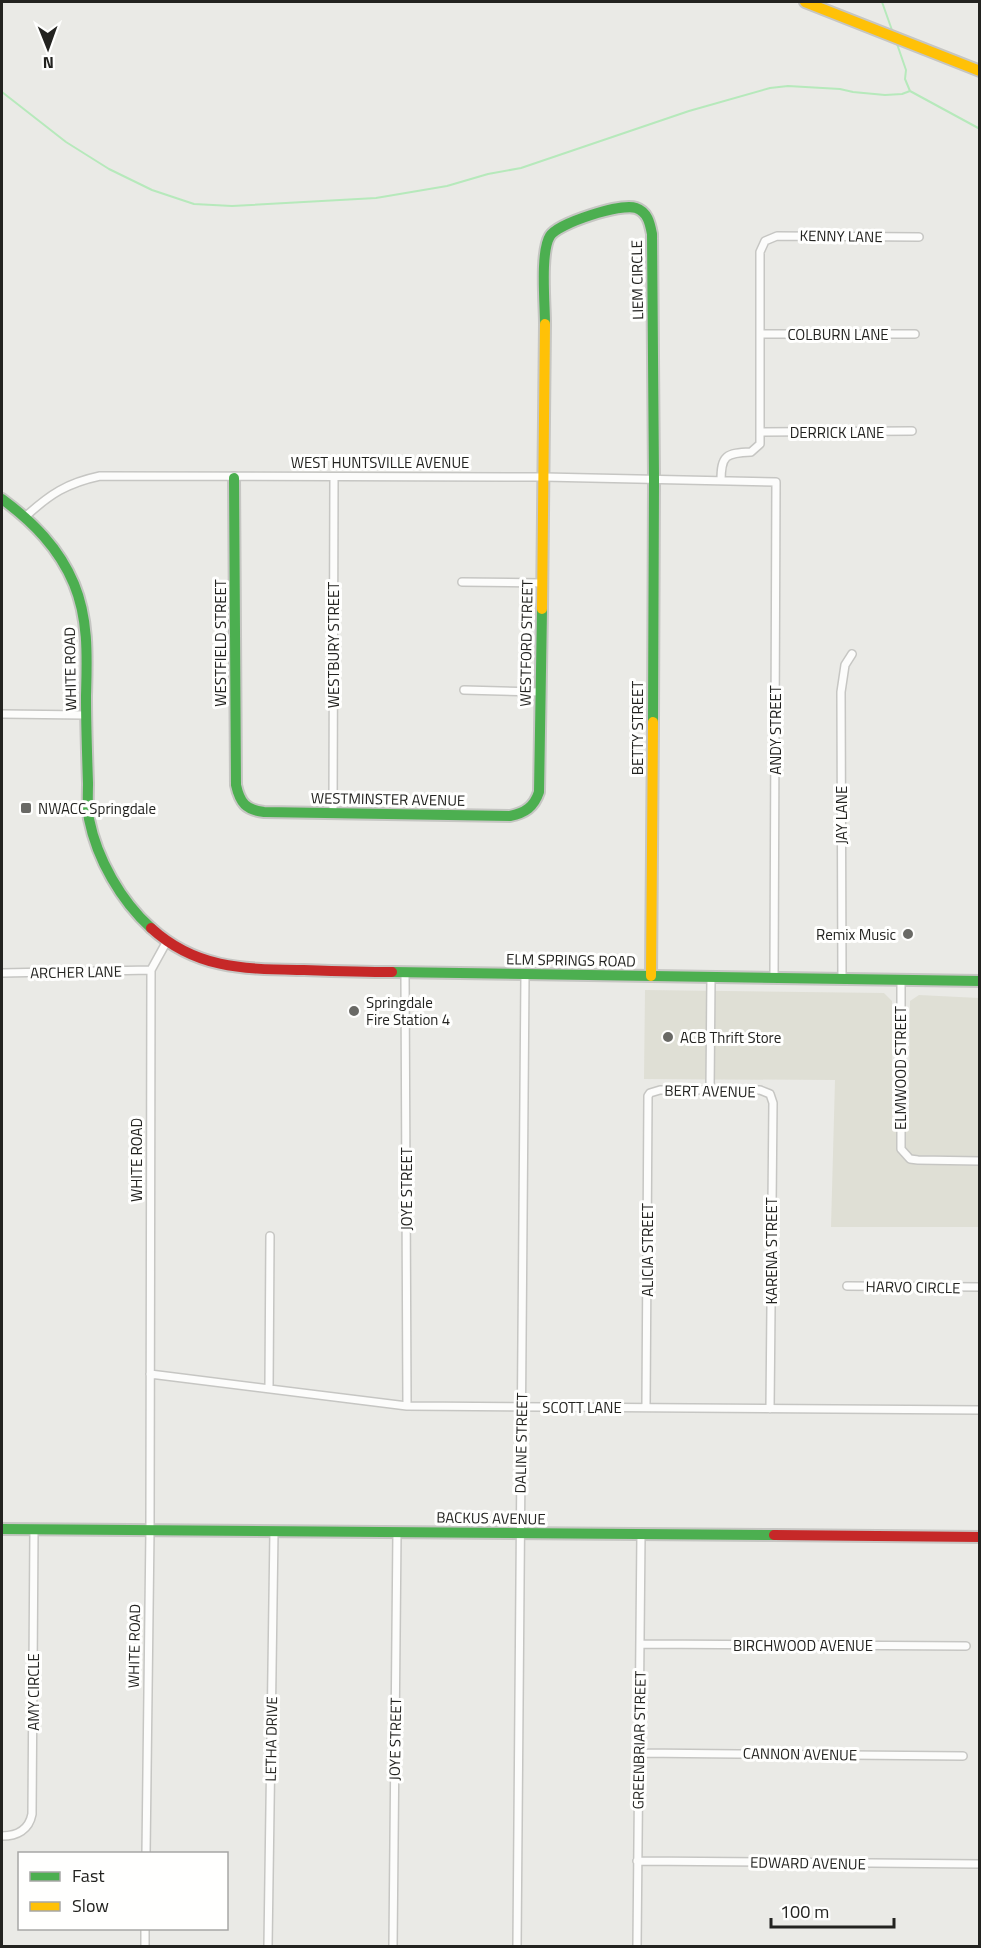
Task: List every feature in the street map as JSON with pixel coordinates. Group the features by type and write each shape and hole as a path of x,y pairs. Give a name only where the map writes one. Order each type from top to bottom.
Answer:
{"street":[{"path":"806,2 980,71"},
{"name":"LIEM CIRCLE","path":"544,477 545,250 547,242 558,227 623,205 641,210 651,227 654,479"},
{"name":"KENNY LANE","path":"761,334 760,252 765,241 777,236 919,237"},
{"path":"721,481 721,463 724,458 735,452 752,452 760,444 761,334"},
{"name":"COLBURN LANE","path":"761,334 915,334"},
{"name":"DERRICK LANE","path":"761,432 912,431"},
{"name":"WEST HUNTSVILLE AVENUE","path":"25,517 47,496 81,480 100,476 544,477 776,482"},
{"name":"WESTFIELD STREET","path":"234,477 236,785 238,796 244,806"},
{"name":"WESTBURY STREET","path":"333,813 334,477"},
{"name":"WESTFORD STREET","path":"531,808 539,792 544,477"},
{"name":"BETTY STREET","path":"651,976 654,479"},
{"name":"ANDY STREET","path":"774,978 776,482"},
{"path":"2,499 25,517"},
{"name":"WHITE ROAD","path":"25,517 47,537 64,560 78,592 86,626 89,818 94,838 111,878 126,901 145,923 167,940 151,970 150,1530 146,1852"},
{"path":"462,582 542,583"},
{"name":"JAY LANE","path":"842,979 841,692 845,665 852,654"},
{"path":"464,690 540,692"},
{"path":"2,714 86,715"},
{"name":"WESTMINSTER AVENUE","path":"244,806 252,811 264,812 510,816 522,814 531,808"},
{"name":"ELM SPRINGS ROAD","path":"167,940 202,960 231,967 405,973 980,981"},
{"name":"ARCHER LANE","path":"2,973 151,970"},
{"name":"JOYE STREET","path":"405,973 407,1406"},
{"name":"DALINE STREET","path":"517,1947 525,975"},
{"path":"710,1090 711,977"},
{"name":"ELMWOOD STREET","path":"901,980 900,1143 905,1154 918,1160 980,1161"},
{"name":"BERT AVENUE","path":"650,1093 660,1090 760,1090 770,1094"},
{"name":"ALICIA STREET","path":"646,1407 648,1101 650,1093"},
{"name":"KARENA STREET","path":"770,1094 773,1103 770,1408"},
{"path":"269,1388 270,1236"},
{"name":"HARVO CIRCLE","path":"847,1286 980,1287"},
{"name":"SCOTT LANE","path":"150,1374 407,1406 980,1410"},
{"name":"BACKUS AVENUE","path":"2,1529 980,1537"},
{"name":"AMY CIRCLE","path":"2,1836 21,1832 30,1821 32,1814 34,1529"},
{"name":"LETHA DRIVE","path":"268,1947 274,1531"},
{"name":"JOYE STREET","path":"393,1947 397,1532"},
{"name":"GREENBRIAR STREET","path":"637,1947 640,1534"},
{"name":"BIRCHWOOD AVENUE","path":"640,1644 966,1646"},
{"name":"CANNON AVENUE","path":"638,1753 963,1756"},
{"name":"EDWARD AVENUE","path":"638,1861 980,1864"},
{"path":"144,1947 145,1930"}],"shaded area":[{"path":"645,990 884,993 892,1001 892,1117 909,1117 910,1001 919,995 979,998 979,1227 831,1227 835,1080 644,1079"}],"waterway":[{"path":"882,2 893,33"},
{"path":"896,41 906,70 905,79 910,91 980,129"},
{"path":"2,92 66,142 109,169 152,190 194,204 232,206 376,198 447,186 488,174 521,168 689,111 770,88 788,86 840,89 885,95 910,91"}],"traffic: fast":[{"path":"545,324 544,266 550,236 565,225 604,211 628,207 643,212 648,219 652,234 653,722"},
{"path":"234,478 236,785 242,801 248,807 264,812 510,816 528,808 539,792 542,609"},
{"path":"2,499 24,517 53,547 68,571 79,598 86,640 89,819 104,864 120,892 151,928"},
{"path":"392,972 980,981"},
{"path":"2,1529 774,1535"}],"traffic: slow":[{"path":"805,2 980,71"},
{"path":"542,609 545,324"},
{"path":"651,976 653,722"}],"traffic: jam":[{"path":"151,928 168,942 186,952 223,964 262,969 392,972"},
{"path":"774,1535 980,1537"}],"place":[{"name":"NWACC Springdale","path":"26,808"},
{"name":"Remix Music","path":"908,934"},
{"name":"Springdale Fire Station 4","path":"354,1011"},
{"name":"ACB Thrift Store","path":"668,1037"}]}
